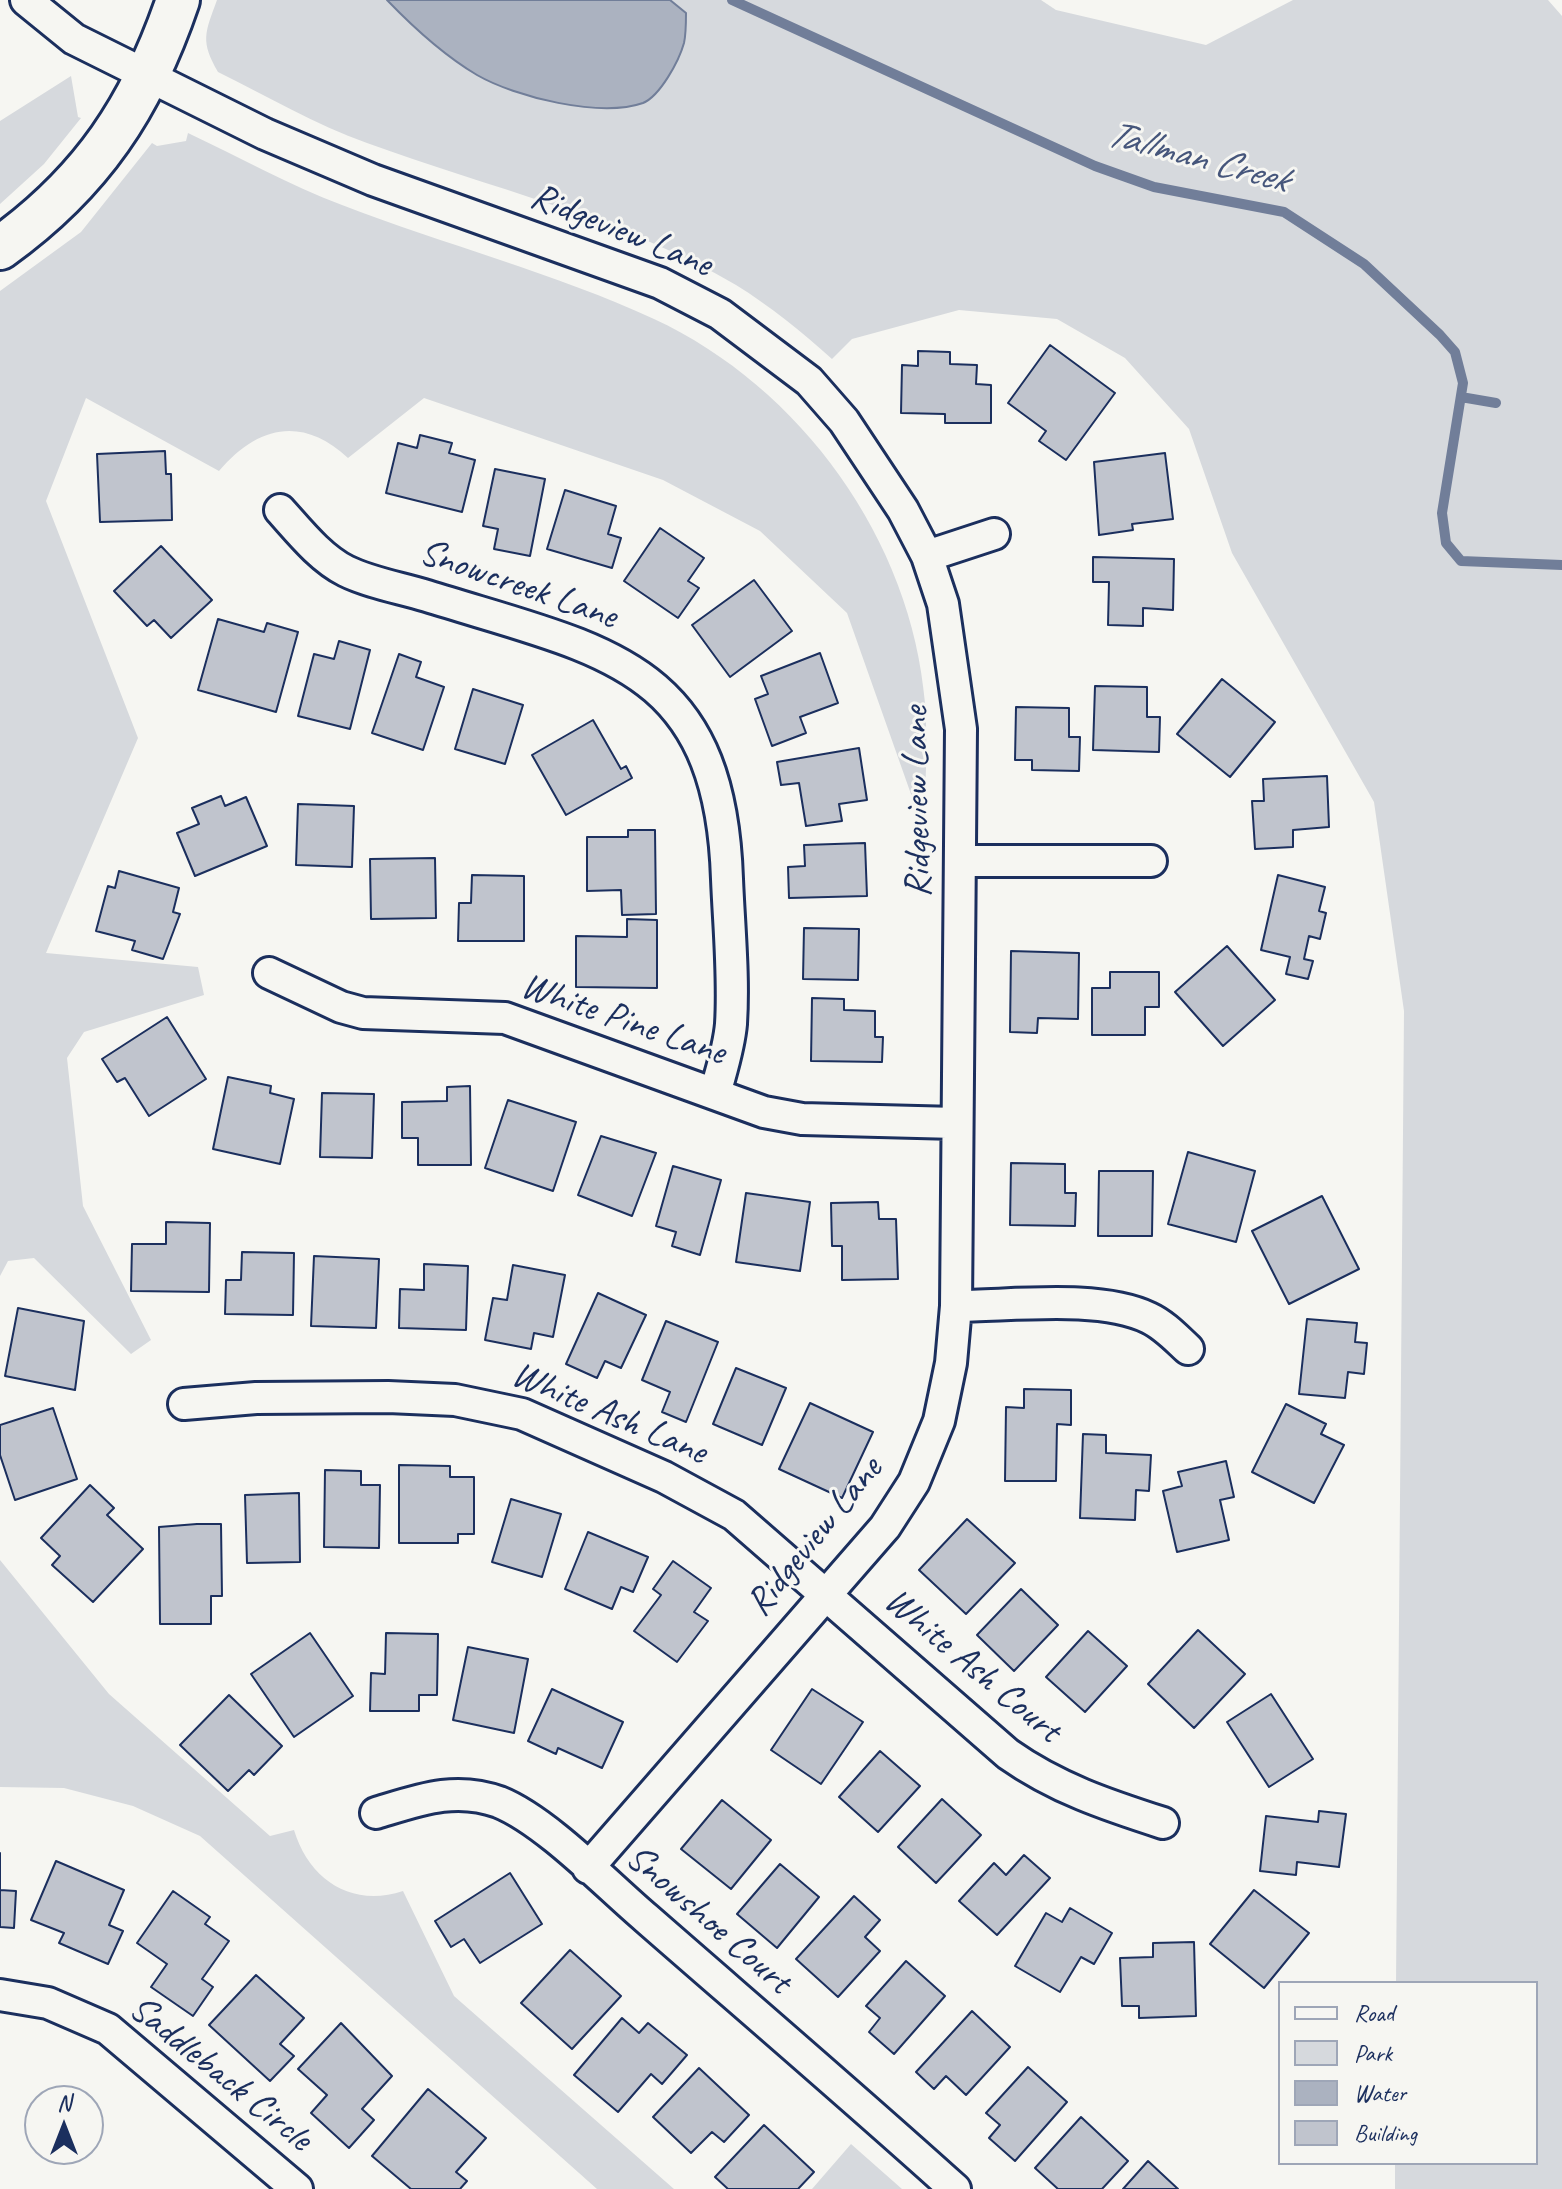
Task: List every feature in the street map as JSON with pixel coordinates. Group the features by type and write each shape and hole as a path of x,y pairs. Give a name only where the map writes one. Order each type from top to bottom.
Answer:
{"street":[{"name":"Ridgeview Lane","path":"26,0 74,39 337,165 660,283 720,314 787,362 827,401 883,478 927,556 943,604 957,693 963,763 956,1306 946,1392 924,1461 901,1504 588,1868"},
{"path":"0,248 45,213 82,177 132,109 178,0"},
{"name":"Snowcreek Lane","path":"280,510 306,539 346,571 594,650 643,678 680,714 704,750 717,787 726,830 731,1013 728,1044 715,1094"},
{"path":"927,556 994,534"},
{"path":"961,861 1151,861"},
{"name":"White Pine Lane","path":"269,973 341,1007 363,1013 505,1018 764,1112 802,1119 956,1123"},
{"path":"956,1306 1092,1305 1125,1311 1149,1318 1188,1349"},
{"name":"White Ash Lane","path":"184,1404 256,1398 388,1397 490,1405 585,1441 712,1502 755,1531 825,1594"},
{"name":"White Ash Court","path":"825,1594 1008,1754 1042,1778 1082,1796 1163,1823"},
{"name":"Snowshoe Court","path":"376,1813 434,1795 478,1796 515,1810 588,1868 955,2189"},
{"name":"Saddleback Circle","path":"0,1995 48,2003 108,2029 297,2189"}],"green space":[{"path":"217,0 1041,0 1056,10 1206,45 1293,0 1548,0 1562,16 1562,2189 1395,2189 1395,2165 1538,2165 1538,1981 1396,1981 1404,1011 1374,802 1232,553 1189,429 1125,358 1057,319 959,310 852,339 832,359 761,302 693,262 602,223 348,136 218,72 207,44"},
{"path":"71,76 78,117 81,118 44,164 0,204 0,121"},
{"path":"188,133 322,197 539,273 654,319 707,348 757,385 801,428 840,476 872,528 898,584 916,643 925,703 924,831 847,613 760,531 663,480 424,398 348,458 331,444 314,436 297,431 280,432 249,444 219,471 86,398 46,501 138,738 46,953 198,967 204,995 84,1032 67,1058 83,1206 151,1340 131,1354 34,1258 8,1261 0,1276 0,291 81,232 152,143 157,146 186,141"},
{"path":"0,1560 109,1694 270,1836 294,1830 310,1863 335,1886 367,1896 403,1891 454,1996 674,2189 597,2189 200,1836 133,1806 64,1788 0,1787"},
{"path":"851,2144 902,2189 812,2189"}],"water":[{"path":"387,0 670,0 686,13 685,36 673,68 649,99 625,107 582,107 513,91 477,75 430,40"}],"building":[{"path":"1050,345 1115,393 1066,460 1039,441 1046,431 1008,403"},
{"path":"918,351 950,352 950,364 977,365 976,384 991,385 991,423 945,423 945,414 901,413 902,365 918,366"},
{"path":"420,435 452,443 449,453 475,460 462,512 386,493 398,443 417,448"},
{"path":"165,451 166,474 171,474 172,520 100,522 97,454"},
{"path":"1165,453 1173,519 1132,524 1133,530 1099,535 1094,462"},
{"path":"495,469 545,479 530,556 494,549 498,529 483,526"},
{"path":"565,490 616,506 608,534 621,538 612,568 547,549"},
{"path":"660,528 704,558 688,581 699,588 678,618 624,581"},
{"path":"161,546 212,600 171,638 154,620 147,626 114,591"},
{"path":"1093,557 1174,559 1173,610 1143,608 1143,626 1108,625 1109,582 1093,582"},
{"path":"754,580 792,631 730,677 692,625"},
{"path":"218,619 264,632 267,623 298,632 276,712 198,690"},
{"path":"339,641 370,650 350,729 298,716 314,654 334,659"},
{"path":"820,653 838,703 800,717 806,733 772,746 755,699 768,694 761,676"},
{"path":"399,654 421,662 416,677 444,687 423,750 372,733"},
{"path":"1222,679 1275,722 1230,777 1177,734"},
{"path":"1095,686 1147,687 1147,717 1160,717 1159,752 1093,750"},
{"path":"473,689 523,705 505,764 455,749"},
{"path":"1016,707 1069,708 1069,737 1080,737 1079,771 1032,770 1032,760 1015,760"},
{"path":"593,720 621,769 626,766 632,778 566,815 532,755"},
{"path":"859,748 867,800 839,804 842,821 806,826 799,783 781,785 777,762"},
{"path":"1327,776 1329,827 1293,830 1293,847 1255,849 1252,801 1264,801 1263,779"},
{"path":"221,796 225,806 246,797 267,846 195,876 177,833 199,824 192,808"},
{"path":"298,804 354,806 352,867 296,865"},
{"path":"628,830 655,830 656,914 622,915 621,890 587,891 587,837 628,837"},
{"path":"865,843 867,896 789,898 788,867 805,866 804,845"},
{"path":"435,858 436,918 371,919 370,859"},
{"path":"119,871 179,888 173,912 180,914 163,959 132,950 135,941 96,931 108,886 115,888"},
{"path":"472,875 524,876 524,941 458,941 459,903 471,903"},
{"path":"1278,875 1325,887 1319,911 1326,913 1320,939 1309,936 1304,959 1313,961 1308,979 1286,974 1290,957 1261,950"},
{"path":"627,919 657,920 657,988 576,987 576,936 627,937"},
{"path":"804,928 859,929 858,980 803,979"},
{"path":"1227,946 1275,1000 1223,1046 1175,992"},
{"path":"1011,951 1079,953 1078,1019 1038,1018 1037,1033 1010,1032"},
{"path":"1110,972 1159,972 1159,1007 1145,1007 1145,1035 1092,1035 1092,988 1110,988"},
{"path":"812,998 844,999 844,1010 875,1011 875,1037 883,1037 882,1062 811,1061"},
{"path":"167,1017 206,1079 149,1116 125,1078 117,1082 102,1059"},
{"path":"228,1077 271,1086 270,1093 294,1099 280,1164 213,1149"},
{"path":"470,1086 471,1165 418,1165 418,1138 402,1138 402,1102 447,1101 447,1087"},
{"path":"322,1093 374,1094 372,1158 320,1157"},
{"path":"508,1100 576,1122 553,1191 485,1168"},
{"path":"601,1136 656,1153 632,1216 578,1195"},
{"path":"1188,1152 1255,1171 1236,1242 1168,1224"},
{"path":"1011,1163 1065,1164 1065,1193 1076,1193 1075,1226 1010,1225"},
{"path":"673,1166 721,1180 700,1255 672,1246 676,1232 656,1226"},
{"path":"1099,1171 1153,1171 1152,1236 1098,1236"},
{"path":"746,1193 810,1202 800,1271 736,1262"},
{"path":"1322,1196 1359,1269 1289,1304 1252,1231"},
{"path":"878,1202 879,1219 896,1219 898,1279 842,1280 842,1246 832,1246 831,1203"},
{"path":"166,1222 210,1223 209,1292 131,1291 132,1244 166,1244"},
{"path":"242,1252 294,1253 293,1315 225,1314 226,1280 241,1280"},
{"path":"314,1256 379,1259 376,1328 311,1326"},
{"path":"424,1264 468,1266 466,1330 399,1328 400,1289 424,1290"},
{"path":"513,1265 565,1275 553,1337 534,1333 531,1349 485,1340 493,1298 507,1300"},
{"path":"598,1293 646,1315 621,1368 605,1361 597,1378 566,1364"},
{"path":"18,1308 84,1321 75,1390 5,1376"},
{"path":"1307,1319 1357,1323 1355,1342 1367,1343 1364,1374 1348,1372 1345,1398 1299,1394"},
{"path":"666,1321 718,1342 686,1422 662,1412 670,1392 642,1380"},
{"path":"736,1368 786,1388 762,1445 713,1424"},
{"path":"1024,1389 1071,1390 1071,1425 1057,1424 1056,1481 1005,1481 1006,1407 1024,1408"},
{"path":"810,1403 873,1432 842,1498 779,1469"},
{"path":"1286,1404 1326,1424 1321,1434 1344,1445 1314,1503 1252,1472"},
{"path":"53,1408 77,1479 15,1500 0,1455 0,1425"},
{"path":"1083,1434 1106,1435 1106,1453 1151,1455 1149,1491 1136,1490 1135,1520 1080,1518"},
{"path":"1226,1461 1234,1497 1220,1500 1229,1540 1177,1552 1163,1491 1182,1486 1178,1472"},
{"path":"399,1465 450,1466 450,1477 474,1477 474,1534 458,1534 458,1543 399,1543"},
{"path":"325,1470 361,1471 361,1485 380,1485 379,1548 324,1547"},
{"path":"90,1485 114,1508 107,1515 143,1549 93,1602 52,1565 60,1556 41,1538"},
{"path":"299,1493 300,1562 247,1563 245,1495"},
{"path":"511,1499 561,1514 542,1577 492,1562"},
{"path":"967,1519 1015,1563 966,1614 919,1570"},
{"path":"221,1524 222,1596 211,1596 211,1624 160,1624 159,1527"},
{"path":"588,1532 648,1557 633,1592 621,1587 612,1609 565,1589"},
{"path":"673,1561 711,1588 694,1612 708,1621 677,1662 634,1631 661,1595 653,1589"},
{"path":"1021,1589 1058,1625 1014,1671 977,1635"},
{"path":"1198,1630 1245,1674 1194,1728 1148,1684"},
{"path":"1088,1631 1127,1666 1085,1712 1046,1677"},
{"path":"310,1633 353,1696 294,1737 251,1674"},
{"path":"386,1633 438,1634 437,1695 419,1695 419,1711 370,1711 371,1673 385,1674"},
{"path":"468,1647 528,1659 514,1733 453,1720"},
{"path":"552,1689 623,1722 602,1768 558,1748 556,1754 528,1741"},
{"path":"812,1689 863,1722 821,1784 771,1750"},
{"path":"1271,1694 1313,1759 1269,1787 1227,1722"},
{"path":"229,1695 282,1746 254,1775 249,1770 228,1791 180,1745"},
{"path":"880,1751 920,1786 878,1832 839,1797"},
{"path":"942,1799 981,1835 936,1883 898,1847"},
{"path":"722,1800 771,1840 731,1889 681,1849"},
{"path":"1319,1811 1346,1814 1339,1867 1297,1862 1296,1875 1260,1871 1266,1816 1318,1822"},
{"path":"1024,1855 1050,1878 997,1935 959,1901 994,1863 1006,1875"},
{"path":"56,1861 124,1890 109,1925 123,1931 108,1964 59,1943 64,1933 31,1920"},
{"path":"780,1864 819,1897 777,1948 737,1914"},
{"path":"510,1873 542,1924 480,1963 464,1939 451,1947 435,1921"},
{"path":"0,1890 16,1891 14,1928 0,1927"},
{"path":"1254,1890 1309,1933 1264,1988 1210,1944"},
{"path":"173,1891 210,1917 205,1924 229,1941 202,1979 213,1987 193,2016 151,1987 167,1964 137,1943"},
{"path":"854,1896 880,1920 865,1937 880,1951 838,1997 796,1959"},
{"path":"1070,1908 1112,1933 1094,1964 1081,1957 1060,1992 1015,1966 1046,1913 1062,1922"},
{"path":"1194,1942 1196,2016 1139,2018 1139,2006 1122,2006 1120,1958 1153,1957 1153,1943"},
{"path":"570,1950 621,1996 572,2049 521,2003"},
{"path":"906,1961 945,1996 894,2054 869,2032 880,2018 866,2006"},
{"path":"256,1975 304,2018 280,2044 294,2056 270,2081 209,2025"},
{"path":"972,2011 1010,2047 966,2095 946,2076 934,2089 916,2072"},
{"path":"622,2018 639,2033 648,2023 687,2055 662,2084 651,2074 618,2112 574,2075"},
{"path":"341,2023 392,2076 362,2109 374,2120 349,2148 311,2113 327,2095 298,2069"},
{"path":"1028,2067 1067,2102 1015,2161 989,2138 1000,2125 986,2113"},
{"path":"699,2068 749,2115 724,2142 712,2132 691,2153 653,2117"},
{"path":"428,2089 486,2138 456,2172 467,2181 460,2189 411,2189 372,2156"},
{"path":"1081,2117 1128,2161 1102,2189 1058,2189 1035,2168"},
{"path":"764,2125 814,2172 798,2189 728,2189 715,2177"},
{"path":"1148,2161 1178,2189 1123,2189"}],"waterway":[{"name":"Tallman Creek","path":"732,0 1095,166 1154,187 1284,212 1364,264 1455,352 1463,383 1442,513 1446,543 1461,561 1562,565"},
{"path":"1461,397 1496,403"}]}
